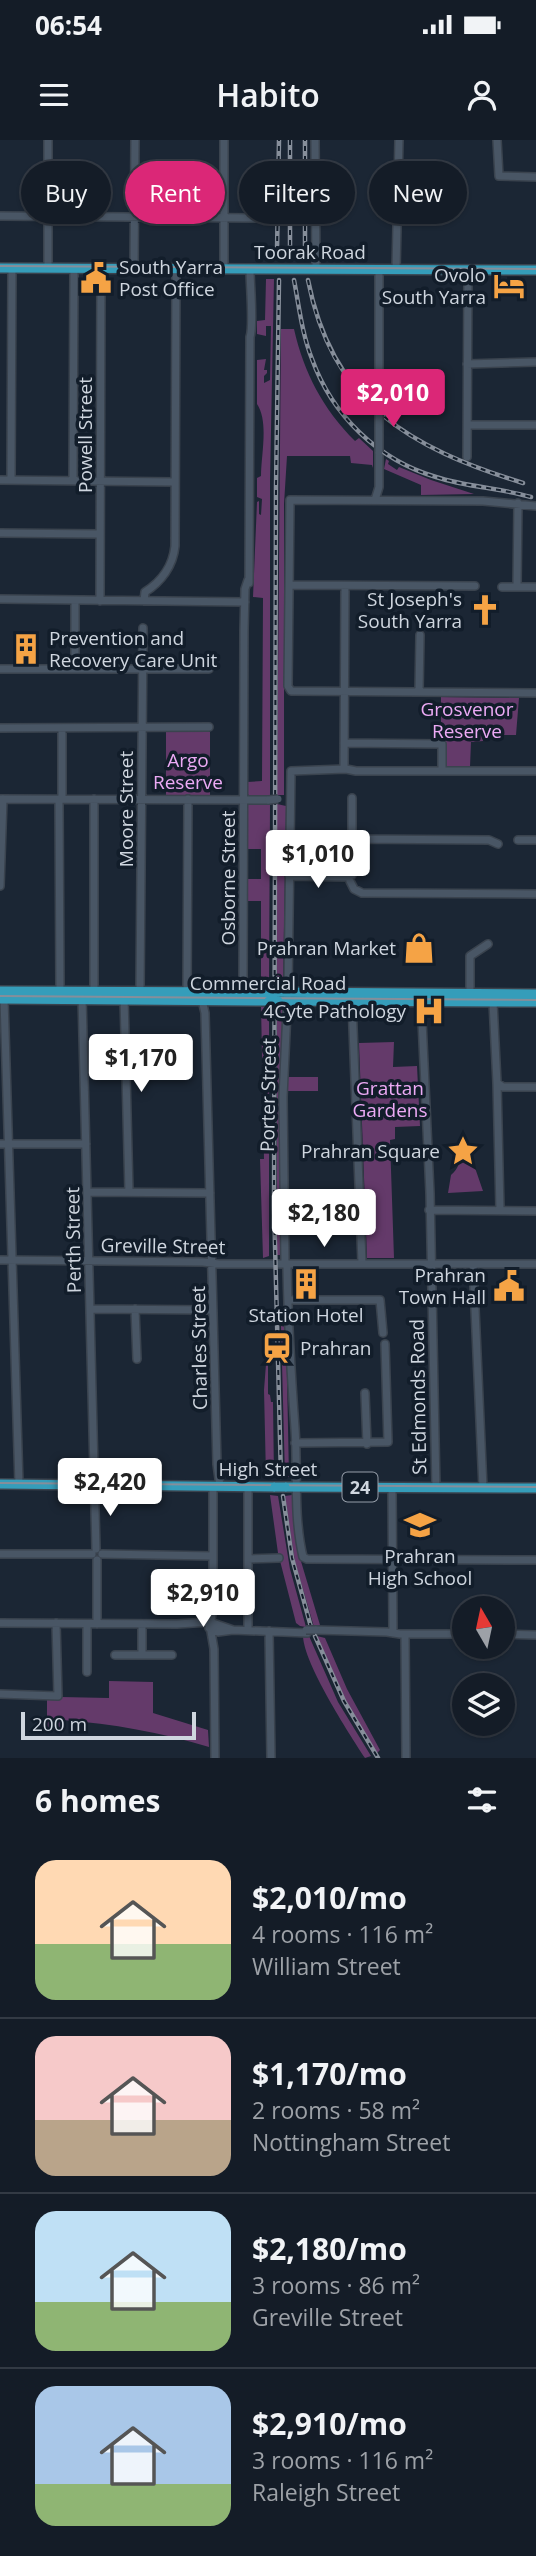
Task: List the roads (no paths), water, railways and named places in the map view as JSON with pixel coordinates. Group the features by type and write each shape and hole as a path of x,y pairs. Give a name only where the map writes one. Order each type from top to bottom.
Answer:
{"main road":[{"name":"Toorak Road","path":"0,268 536,270"},
{"name":"Commercial Road","path":"1,996 60,991 243,992 352,1002 536,1002"},
{"name":"Commercial Road","path":"1,996 202,1000 536,994"},
{"name":"High Street","path":"0,1484 536,1488"}],"street":[{"path":"48,140 48,161"},
{"path":"135,140 135,161"},
{"path":"224,140 224,161"},
{"path":"315,140 316,270"},
{"path":"396,270 399,140"},
{"path":"497,140 499,176 536,177"},
{"path":"0,216 21,216"},
{"path":"48,224 48,268"},
{"path":"134,269 135,224"},
{"path":"224,224 224,270"},
{"path":"11,480 12,268"},
{"path":"73,480 74,268"},
{"name":"Powell Street","path":"100,601 101,268"},
{"path":"148,601 153,588 168,569 174,553 176,269"},
{"name":"Osborne Street","path":"243,992 246,599 250,587 250,337 247,329 250,316 250,270"},
{"path":"375,500 379,487 379,270"},
{"path":"467,457 468,270"},
{"path":"467,363 536,362"},
{"path":"468,425 536,425"},
{"path":"0,480 175,482"},
{"path":"536,506 483,501 290,500 289,585 289,690 536,693"},
{"path":"517,587 518,503"},
{"path":"0,533 100,534"},
{"path":"289,585 475,586"},
{"path":"345,586 344,769 536,771"},
{"path":"502,587 536,587"},
{"path":"0,600 246,599"},
{"path":"75,600 75,669"},
{"name":"Moore Street","path":"140,991 143,628"},
{"path":"419,692 420,635"},
{"path":"0,669 209,669"},
{"path":"0,728 209,727"},
{"path":"60,991 62,728"},
{"path":"344,743 442,744 442,771"},
{"name":"Porter Street","path":"344,769 291,771 289,876 279,997 285,1264 295,1443 285,1487 304,1558 392,1559"},
{"path":"0,887 1,799 290,800"},
{"path":"94,799 94,991"},
{"path":"187,992 188,799"},
{"path":"352,799 350,878 354,889 362,893 536,894"},
{"path":"352,839 489,840 498,844"},
{"path":"518,840 536,839"},
{"path":"289,876 350,878"},
{"path":"470,994 470,956 488,944"},
{"path":"1,996 4,1144 19,1484"},
{"name":"Perth Street","path":"82,998 96,1485 97,1624"},
{"path":"124,998 129,1192"},
{"name":"Charles Street","path":"202,1000 205,1013 218,1464 213,1556 214,1627"},
{"name":"St Edmonds Road","path":"421,1000 436,1488"},
{"path":"352,1002 362,1263"},
{"path":"493,1002 500,1210"},
{"path":"497,1084 503,1087 536,1087"},
{"path":"4,1144 86,1144"},
{"path":"88,1192 211,1193"},
{"path":"429,1210 536,1211"},
{"name":"Greville Street","path":"0,1260 536,1264"},
{"path":"473,1264 483,1488"},
{"path":"288,1300 380,1300 383,1333"},
{"path":"91,1309 213,1310"},
{"path":"135,1309 136,1359"},
{"path":"295,1443 385,1444 388,1441 385,1344"},
{"path":"365,1393 367,1444"},
{"path":"247,1486 248,1630"},
{"path":"392,1487 393,1633"},
{"path":"0,1554 213,1556"},
{"path":"248,1559 279,1558"},
{"path":"392,1559 536,1560"},
{"path":"0,1623 195,1624 233,1630 270,1631 289,1628 452,1634"},
{"path":"0,1694 58,1696 56,1623"},
{"path":"87,1624 87,1672"},
{"path":"142,1624 142,1655"},
{"path":"214,1627 215,1758"},
{"path":"270,1631 271,1758"},
{"path":"405,1634 406,1758"},
{"path":"515,1634 536,1634"},
{"path":"115,1655 172,1655"}],"tram line":[{"path":"0,266 536,269"},
{"path":"0,996 536,1000"},
{"path":"0,1483 536,1487"}],"railway":[{"path":"277,251 279,140"},
{"path":"290,140 290,251"},
{"path":"305,140 305,251"},
{"path":"279,280 274,1206 281,1477"},
{"path":"294,280 312,359 332,399 360,433 395,459 436,477 531,497"},
{"path":"308,280 319,323 336,359 357,389 382,415 445,454 523,483"},
{"path":"283,1496 292,1558 311,1627"},
{"path":"315,1636 344,1701 378,1758"}],"place":[{"name":"South Yarra Post Office","path":"96,278"},
{"name":"Ovolo South Yarra","path":"509,286"},
{"name":"St Joseph's South Yarra","path":"485,610"},
{"name":"Prevention and Recovery Care Unit","path":"26,649"},
{"name":"Prahran Market","path":"419,948"},
{"name":"4Cyte Pathology","path":"429,1011"},
{"name":"Prahran Square","path":"463,1151"},
{"name":"Station Hotel","path":"306,1284"},
{"name":"Prahran Town Hall","path":"509,1286"},
{"name":"Prahran","path":"277,1348"},
{"name":"Prahran High School","path":"420,1525"}],"park label":[{"name":"Grosvenor Reserve","path":"467,720"},
{"name":"Argo Reserve","path":"188,771"},
{"name":"Grattan Gardens","path":"390,1099"}]}
